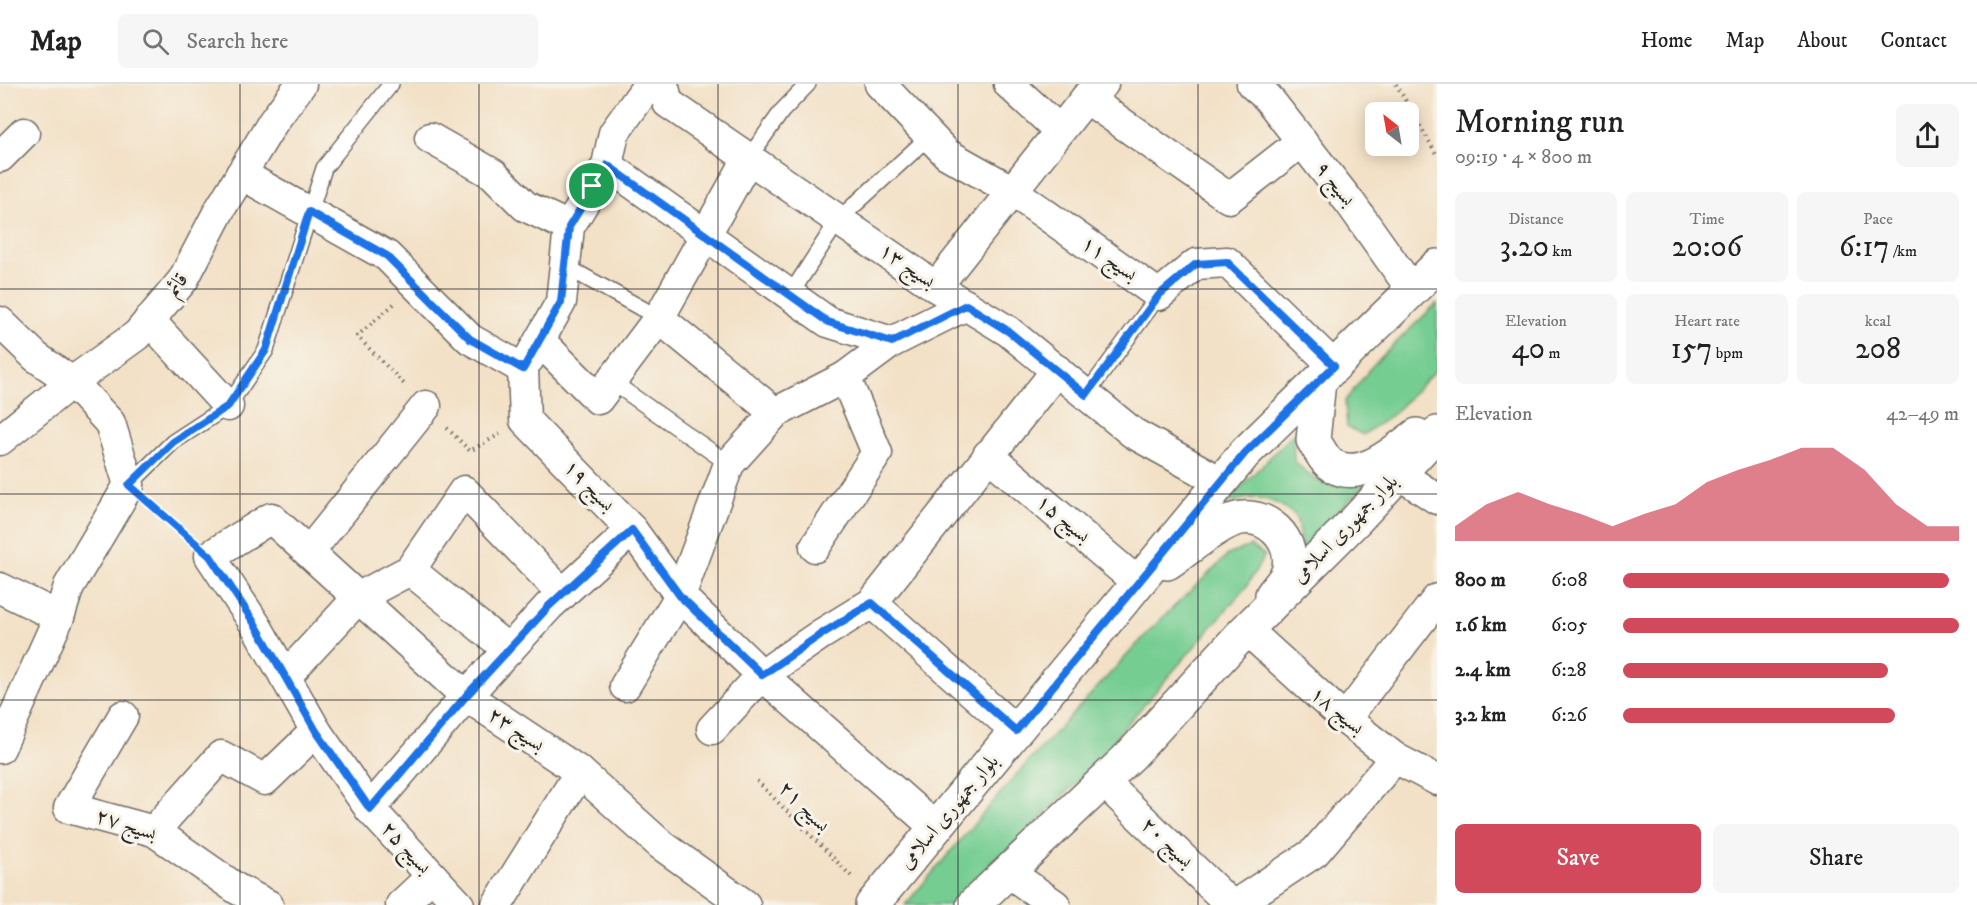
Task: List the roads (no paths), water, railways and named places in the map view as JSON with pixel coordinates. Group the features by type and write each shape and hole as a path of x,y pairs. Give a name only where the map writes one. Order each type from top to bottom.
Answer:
{"main road":[{"name":"بلوار جمهوری اسلامی","path":"872,905 1245,453 1437,266"},
{"path":"1326,374 1313,440 1332,465 1354,471 1385,459 1437,420"},
{"name":"بلوار جمهوری اسلامی","path":"973,905 1103,782 1244,632 1437,433"},
{"path":"1138,582 1234,520 1251,518 1267,522 1279,531 1288,544 1290,558 1287,574 1244,632"}],"street":[{"name":"قائم","path":"2,432 137,335 183,280 241,174 273,122 301,84"},
{"path":"241,174 387,256 470,339 523,369 541,342 561,302 569,227 607,165 614,133 649,84"},
{"name":"بسیج ۱۳","path":"663,84 668,103 936,287 1008,331 1133,433 1221,482"},
{"path":"1009,84 1059,130"},
{"name":"بسیج ۹","path":"1252,84 1267,97 1302,141 1412,290"},
{"name":"بسیج ۱۱","path":"882,85 947,154 1011,190 1159,295 1196,264 1227,262 1326,374"},
{"path":"936,287 1059,130 1094,91 1229,198 1302,141"},
{"path":"0,157 24,133"},
{"path":"430,138 493,174 525,206 569,227"},
{"path":"541,342 598,399 659,318 707,236 748,159"},
{"path":"607,165 828,322 892,342"},
{"path":"625,686 680,596 729,464 776,413 845,377 892,342 966,305"},
{"path":"659,318 776,413"},
{"path":"149,320 228,406"},
{"path":"0,322 36,357 72,382 110,423 129,485 69,586 59,618 0,748"},
{"name":"بسیج ۱۹","path":"523,369 525,420 632,530 680,596 762,675 936,828"},
{"path":"712,729 762,675 872,603 938,523 988,455 1057,370"},
{"path":"815,547 877,453 845,377"},
{"path":"309,552 426,406"},
{"name":"بسیج ۱۵","path":"988,455 1138,582"},
{"path":"1399,474 1437,499"},
{"path":"285,677 359,597 410,570 464,491 563,594"},
{"name":"بسیج ۲۳","path":"210,556 271,518 466,696 580,772 660,844 745,905"},
{"path":"370,809 508,650 563,594 632,530"},
{"name":"بسیج ۲۵","path":"210,556 255,624 316,731 370,809 459,905"},
{"path":"410,570 508,650"},
{"path":"0,588 59,618"},
{"path":"1345,719 1437,598"},
{"path":"872,603 1016,731"},
{"name":"بسیج ۱۸","path":"1244,632 1345,719 1395,758 1437,780"},
{"name":"بسیج ۲۷","path":"123,716 69,808 154,831 237,889 268,905"},
{"path":"154,831 221,756 266,780 316,731"},
{"path":"1233,905 1315,852 1395,758"},
{"path":"497,905 580,772"},
{"name":"بسیج ۲۰","path":"1103,782 1233,905"},
{"path":"1008,872 1055,905"},
{"path":"401,905 432,876"}],"lane":[{"path":"129,485 173,442 228,406 266,350 324,168 391,84"},
{"path":"748,159 782,111 808,84"},
{"path":"790,295 839,219 930,136"},
{"path":"565,266 659,318"},
{"path":"1086,395 1159,295"},
{"path":"611,381 729,464"}]}
